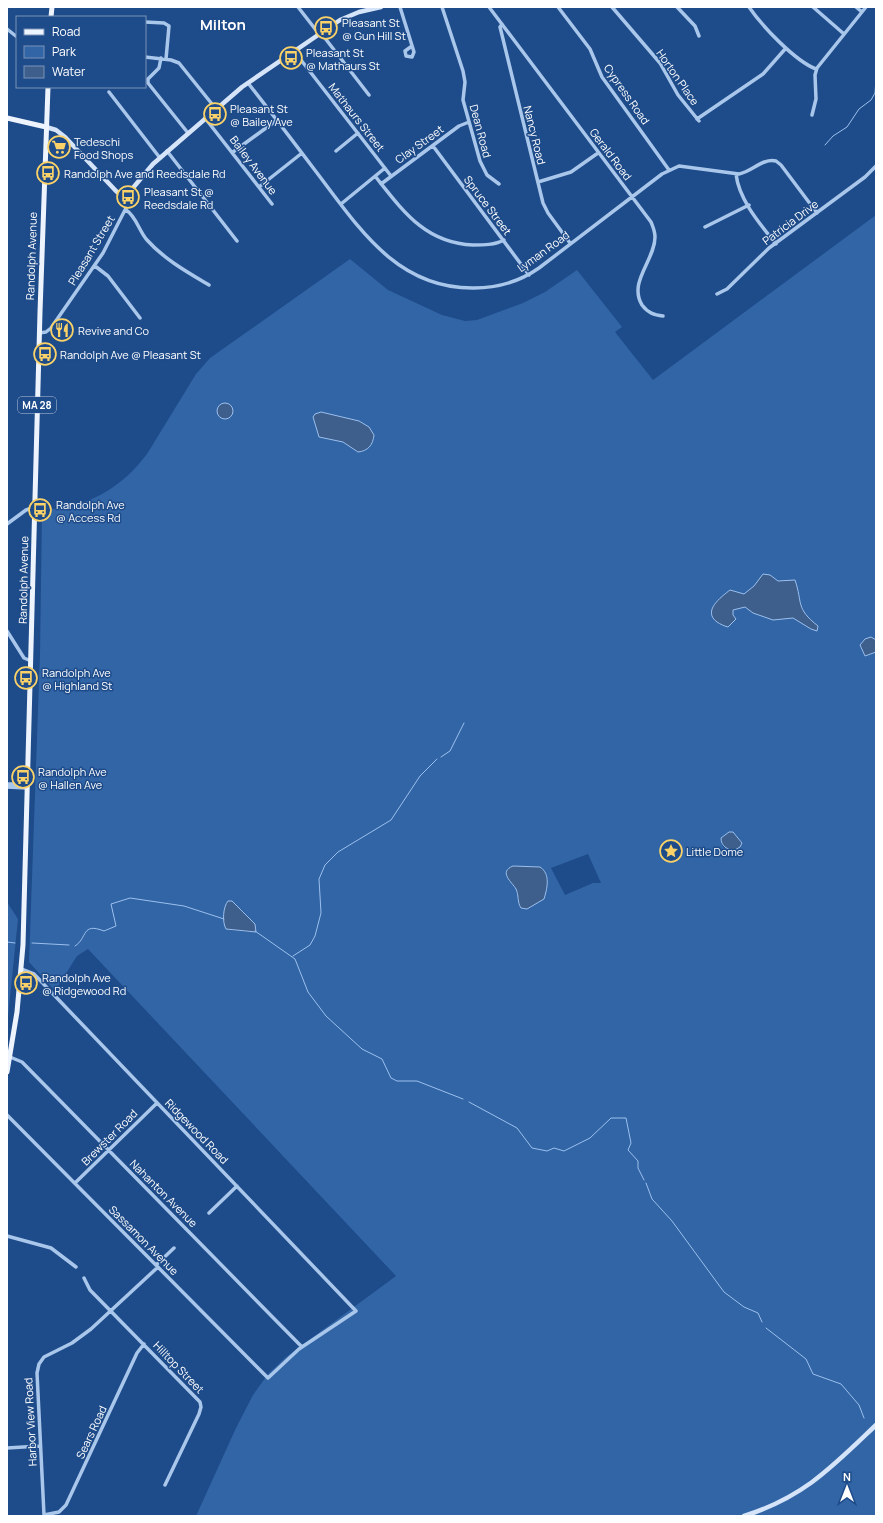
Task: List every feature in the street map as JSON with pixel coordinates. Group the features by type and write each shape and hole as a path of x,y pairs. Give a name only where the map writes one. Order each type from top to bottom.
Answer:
{"main road":[{"name":"Randolph Avenue","path":"7,1072 18,1012 21,969 28,786 39,333 48,88"},
{"path":"7,118 46,127"}],"street":[{"path":"298,7 369,95"},
{"path":"46,127 55,129 62,134 116,191 121,195 126,196 131,193 146,171 160,158 216,108 248,83 320,33 351,14 381,7"},
{"path":"400,7 412,46"},
{"name":"Dean Road","path":"442,7 464,71 465,82 463,100 483,169 490,178 499,184"},
{"name":"Gerald Road","path":"489,7 651,222 655,236 653,248 639,281 639,298 643,306 650,312 663,316"},
{"name":"Cypress Road","path":"558,7 590,48 602,77 669,170"},
{"name":"Horton Place","path":"612,7 660,63 680,98 698,120 764,74 786,48"},
{"path":"676,7 695,26 699,36"},
{"path":"749,7 765,28 786,48 809,66 816,69"},
{"path":"813,7 844,34"},
{"path":"856,7 862,12"},
{"path":"812,115 816,96 816,69 866,7"},
{"path":"146,22 164,23 169,26 164,58 157,70 148,79 148,83 188,133"},
{"name":"Nancy Road","path":"502,24 500,27 545,208 570,243"},
{"path":"7,29 16,36"},
{"name":"Mathaurs Street","path":"294,51 391,176"},
{"path":"146,57 174,60 181,65 216,108"},
{"name":"Lyman Road","path":"248,83 341,204 369,239 383,253 401,267 425,279 459,288 490,288 512,283 529,275 632,196 669,170 682,166 736,174 747,172 769,161 776,161 781,165 817,213"},
{"path":"110,92 160,158"},
{"name":"Bailey Avenue","path":"206,118 272,204"},
{"path":"233,152 277,120"},
{"name":"Clay Street","path":"381,184 459,126 469,122"},
{"path":"336,151 358,133"},
{"name":"Spruce Street","path":"433,146 529,275"},
{"path":"168,151 237,241"},
{"path":"259,187 302,153"},
{"path":"538,182 571,172 598,153"},
{"name":"Patricia Drive","path":"717,294 727,289 759,257 865,177 876,166"},
{"path":"341,204 385,168"},
{"path":"736,174 738,185 748,205 776,244"},
{"path":"375,176 409,218 437,237 455,243 473,245 494,244 504,240"},
{"name":"Pleasant Street","path":"39,333 46,332 51,328 95,266 126,210 126,196"},
{"path":"705,227 748,205"},
{"path":"126,210 130,213 144,237 158,252 209,285"},
{"path":"95,266 108,276 140,318"},
{"path":"7,524 26,510 35,506"},
{"path":"7,631 23,657 31,661"},
{"path":"7,784 28,786"},
{"path":"7,787 28,786"},
{"name":"Ridgewood Road","path":"21,969 34,974 356,1311 302,1347"},
{"name":"Nahanton Avenue","path":"10,1057 22,1062 302,1347"},
{"name":"Brewster Road","path":"75,1184 156,1103"},
{"name":"Sassamon Avenue","path":"7,1115 268,1378 302,1347"},
{"path":"210,1213 237,1186"},
{"path":"7,1236 51,1248 76,1267"},
{"name":"Harbor View Road","path":"44,1515 37,1373 40,1362 47,1355 88,1332 174,1248"},
{"name":"Hilltop Street","path":"84,1278 88,1288 194,1395 200,1404 199,1414 165,1486"},
{"name":"Sears Road","path":"44,1515 59,1512 66,1505 137,1353 144,1344"},
{"path":"744,1516 771,1506 816,1480 836,1464 876,1425"},
{"path":"7,1448 40,1446"}],"green space":[{"path":"876,215 876,1516 196,1516 236,1428 253,1395 268,1374 286,1357 396,1276 88,949 77,956 55,991 29,962 40,654 42,510 88,501 114,487 137,466 147,454 196,374 210,358 350,259 388,290 442,315 465,321 477,320 523,303 545,292 577,270 622,327 615,332 653,380","holes":["736,835 742,843 724,848 721,843 721,838","588,854 601,883 593,883 565,895 551,868","225,907 241,909 255,924 251,932 229,930 224,919"]},
{"path":"7,902 18,919 8,1017 7,1017"}],"water":[{"path":"225,403 231,405 233,411 231,417 225,419 219,417 217,411 219,405"},
{"path":"321,412 359,421 369,427 374,435 371,445 367,449 358,452 343,442 319,437 313,417 315,414"},
{"path":"763,574 770,575 778,581 795,580 803,610 818,626 817,631 793,618 773,620 753,613 745,607 733,610 733,615 736,619 728,627 718,623 713,618 711,613 714,604 722,596 730,590 744,594 754,586"},
{"path":"871,637 876,640 876,652 865,656 860,645 865,639"},
{"path":"729,832 733,832 742,843 740,847 735,850 727,848 722,843 721,838"},
{"path":"513,866 540,867 543,870 547,878 544,899 527,909 521,908 516,889 506,874 509,868"},
{"path":"228,901 232,901 255,924 256,932 226,929 224,915 225,907"}],"waterway":[{"path":"825,145 833,136 847,127 859,109 871,100 875,93 876,79"},
{"path":"441,757 450,751 464,723"},
{"path":"293,956 310,945 315,936 321,913 319,879 325,865 338,852 391,820 420,776 437,759"},
{"path":"75,946 79,943 86,932 92,928 104,931 116,926 111,904 130,898 184,906 224,919"},
{"path":"255,931 295,959 308,992 326,1016 362,1049 382,1059 391,1078 397,1081 417,1081 463,1099"},
{"path":"7,942 15,943"},
{"path":"32,943 69,945"},
{"path":"469,1102 517,1128 532,1148 547,1151 554,1148 564,1151 590,1138 611,1118 626,1118 631,1143 628,1150 638,1161 638,1168 644,1180"},
{"path":"646,1183 652,1199 672,1221 724,1292 744,1307 758,1313 762,1322"},
{"path":"766,1328 806,1359 813,1374 841,1384 859,1405 864,1418"}],"place":[{"name":"Pleasant St @ Gun Hill St","path":"326,28"},
{"name":"Pleasant St @ Mathaurs St","path":"291,58"},
{"name":"Pleasant St @ Bailey Ave","path":"215,114"},
{"name":"Tedeschi Food Shops","path":"59,147"},
{"name":"Randolph Ave and Reedsdale Rd","path":"48,173"},
{"name":"Pleasant St @ Reedsdale Rd","path":"128,197"},
{"name":"Revive and Co","path":"62,330"},
{"name":"Randolph Ave @ Pleasant St","path":"45,354"},
{"name":"Randolph Ave @ Access Rd","path":"40,510"},
{"name":"Randolph Ave @ Highland St","path":"26,678"},
{"name":"Randolph Ave @ Hallen Ave","path":"23,777"},
{"name":"Little Dome","path":"671,851"},
{"name":"Randolph Ave @ Ridgewood Rd","path":"26,983"}],"district":[{"name":"Milton","path":"223,24"}]}
